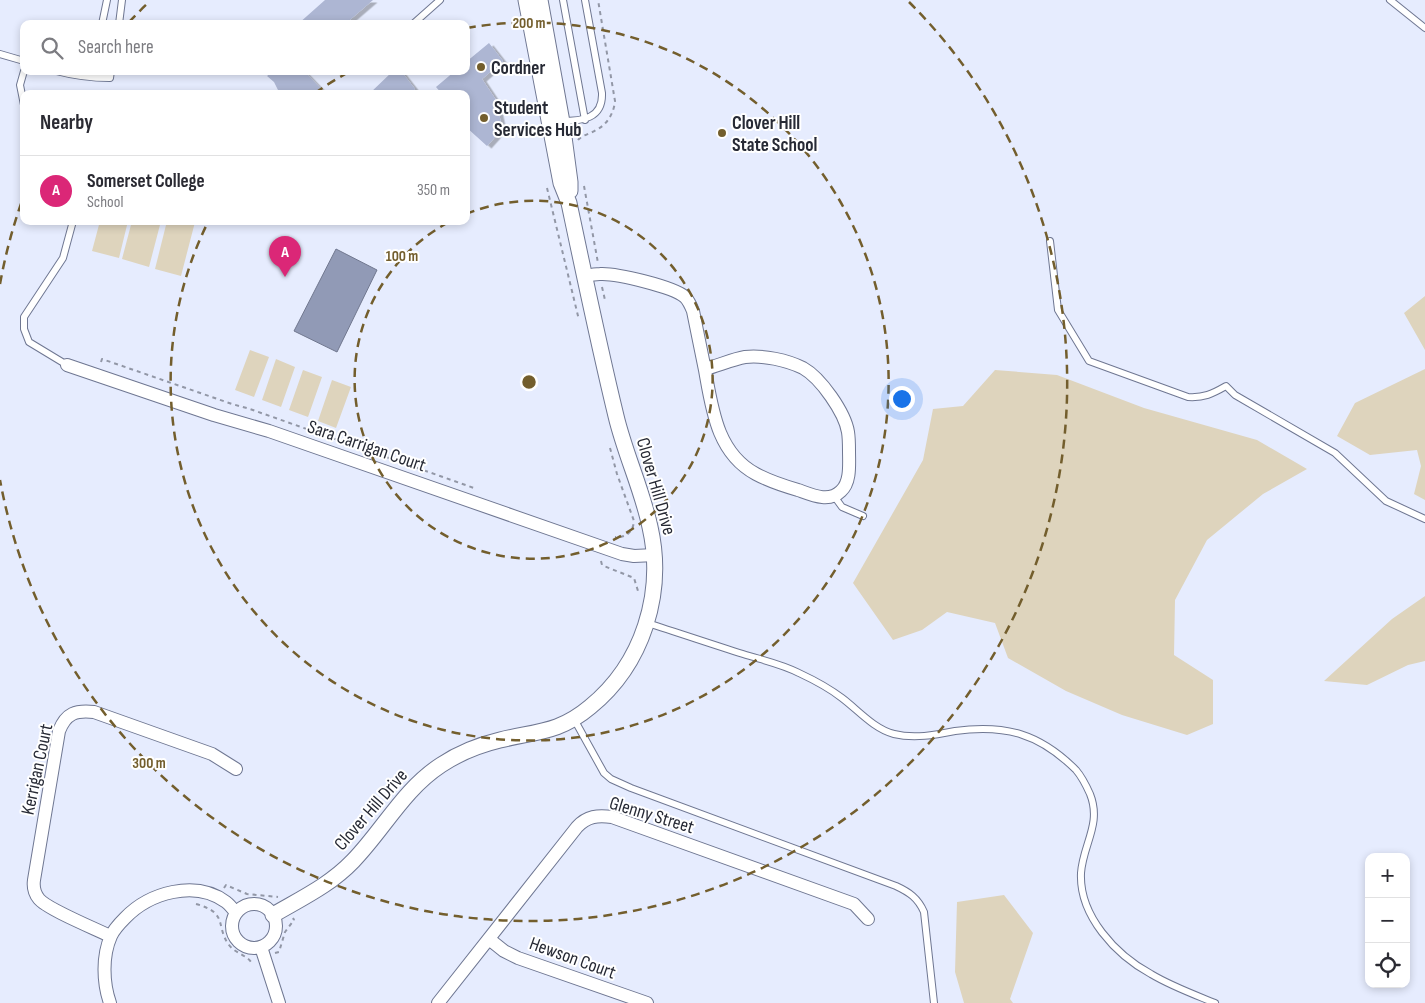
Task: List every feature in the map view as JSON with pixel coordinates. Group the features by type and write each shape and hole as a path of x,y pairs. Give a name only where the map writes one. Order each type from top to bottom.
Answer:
{"street":[{"name":"Clover Hill Drive","path":"273,915 313,893 338,875 368,844 407,794 440,765 478,746 552,730 574,719 597,701 621,675 639,643 646,623 655,583 655,555 650,526 616,418 569,203 560,183 526,0"},
{"name":"Clover Hill Drive","path":"540,0 562,122 570,182 569,203"},
{"path":"585,276 600,274 618,275 672,290 684,296 691,304 693,310 704,368 718,430 727,448 741,463 756,474 821,498 834,496 846,485 848,479 848,431 831,397 819,381 804,368 768,358 744,357 704,368"},
{"name":"Sara Carrigan Court","path":"67,365 214,415 269,431 622,554 634,556 655,555"},
{"name":"Kerrigan Court","path":"110,936 48,906 38,898 34,890 34,880 57,740 63,722 70,715 81,711 94,712 212,754 236,769"},
{"name":"Glenny Street","path":"438,1003 577,827 583,820 592,817 612,817 854,904 868,919"},
{"path":"110,1003 105,990 104,964 110,936 119,924 138,906 148,899 169,892 192,891 226,902 236,913"},
{"path":"256,904 263,906 273,915 276,921 275,934 272,940 261,947 247,947 236,939 232,926 236,913 248,905 256,904"},
{"name":"Hewson Court","path":"489,939 504,951 518,958 647,1003"},
{"path":"261,947 279,1003"}],"lane":[{"path":"103,20 106,0"},
{"path":"119,20 122,0"},
{"path":"418,20 440,0"},
{"path":"563,0 585,120"},
{"path":"547,115 562,122 585,120 600,110 603,103 585,0"},
{"path":"1390,0 1425,28"},
{"path":"0,54 20,60"},
{"path":"21,90 20,85 23,75"},
{"path":"69,75 75,77 92,75 110,78 110,75"},
{"path":"67,365 29,342 24,329 24,317 63,258 72,225"},
{"path":"1050,241 1058,310 1089,361 1188,396 1200,398 1211,395 1226,386 1235,394 1335,453 1386,501 1425,519"},
{"path":"834,496 842,507 863,516"},
{"path":"646,623 796,671 829,689 891,733 919,736 968,730 1008,730 1024,735 1061,756 1078,772 1086,785 1092,801 1094,825 1082,862 1081,873 1084,898 1090,914 1104,934 1133,963 1152,975 1215,1003"},
{"path":"574,719 599,766 612,780 908,892 920,904 924,912 934,1003"}],"path":[{"path":"546,181 581,328"},
{"path":"97,374 102,359 475,489"},
{"path":"609,444 617,474 634,520 628,534 624,537 610,537"},
{"path":"223,889 226,885 247,894 278,896 279,901"},
{"path":"190,903 212,910 220,919 228,945 251,962 256,960"},
{"path":"272,954 279,952 285,932 294,920 291,916"}],"shaded area":[{"path":"99,225 127,225 119,258 92,251"},
{"path":"131,225 160,225 149,267 122,259"},
{"path":"166,225 194,225 181,276 155,269"},
{"path":"1425,296 1425,350 1404,313"},
{"path":"250,350 269,357 254,397 235,390"},
{"path":"276,359 295,367 281,407 262,400"},
{"path":"1425,369 1425,500 1414,494 1421,466 1417,450 1370,455 1337,436 1355,403"},
{"path":"303,370 322,377 308,417 289,410"},
{"path":"995,370 1057,375 1144,408 1257,440 1307,469 1263,494 1207,540 1175,600 1174,655 1213,680 1213,724 1187,735 1122,715 1066,691 1008,658 995,623 947,612 922,630 893,640 853,583 923,460 933,409 963,406"},
{"path":"332,380 351,387 336,428 318,421"},
{"path":"1425,596 1425,661 1408,665 1367,685 1324,681 1392,619"},
{"path":"1004,895 1033,933 1010,999 1013,1003 964,1003 955,972 957,902"}],"water":[{"path":"336,249 377,270 337,352 294,331"}],"building":[{"path":"325,0 373,0 350,20 302,20"},
{"path":"489,43 503,61 482,79 496,100 501,123 496,136 487,146 470,131 470,90 439,90 436,87 450,75 470,75 470,59"},
{"path":"308,75 322,90 278,90 274,82 267,76"},
{"path":"389,75 404,75 415,89 414,90 373,90"}],"place":[{"name":"Cordner","path":"481,67"},
{"name":"Student Services Hub","path":"484,118"},
{"name":"Clover Hill State School","path":"722,133"},
{"name":"Somerset College","path":"285,277"}]}
